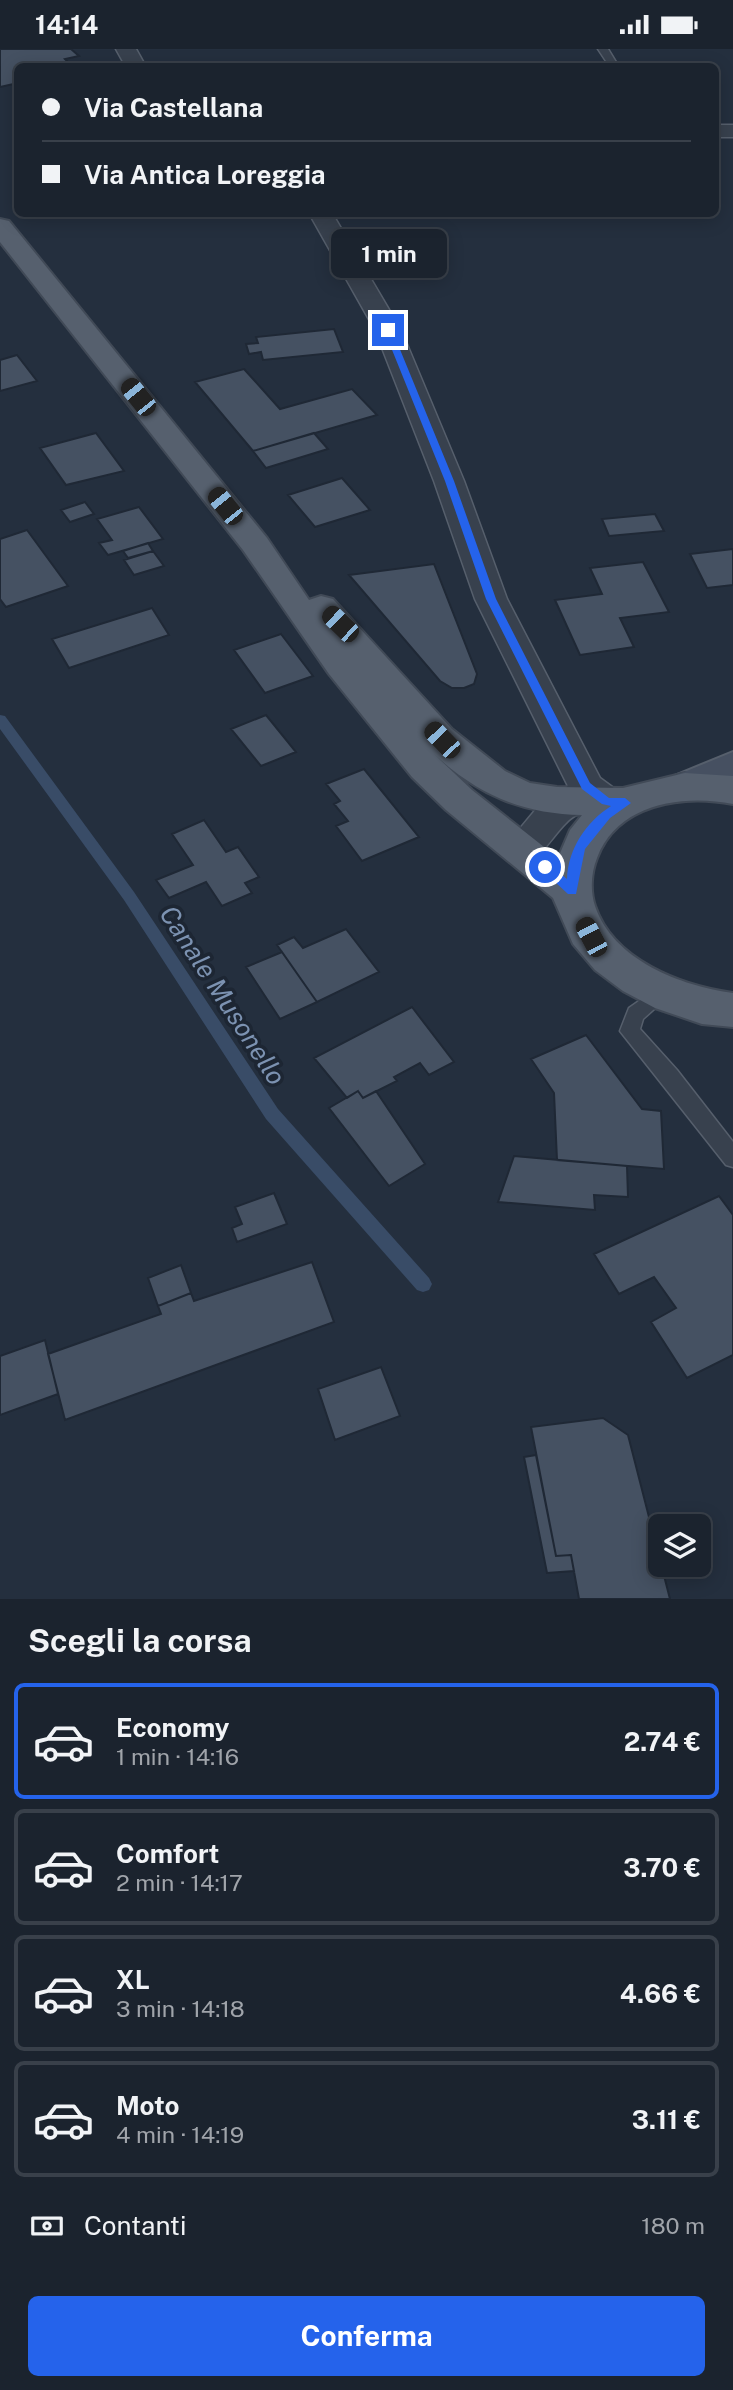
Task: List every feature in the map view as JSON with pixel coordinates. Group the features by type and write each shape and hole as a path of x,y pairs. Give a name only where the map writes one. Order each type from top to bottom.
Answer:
{"main road":[{"path":"0,226 256,545 293,602 401,741 448,792 572,891"},
{"path":"256,545 340,624 424,721 478,773 517,793 598,797 648,794 685,787 733,790"},
{"path":"598,797 606,815 590,831 579,849 573,869 572,891 578,914 591,937 609,958 633,978 696,1002 733,1034"}],"street":[{"path":"322,217 388,330 449,481 491,599 598,797 555,811 522,849"},
{"path":"685,787 733,765"}],"lane":[{"path":"696,1002 635,1014 630,1022 630,1031 670,1076 733,1159"}],"building":[{"path":"0,49 71,49 79,56 65,59 69,63 14,63 14,84 0,87"},
{"path":"334,329 343,352 263,360 261,352 249,354 246,344 258,343 256,337"},
{"path":"17,355 37,381 0,391 0,360"},
{"path":"244,369 280,409 352,389 377,415 253,451 195,382"},
{"path":"96,433 124,471 66,485 40,448"},
{"path":"314,433 328,449 266,468 253,451"},
{"path":"342,478 370,510 315,527 288,495"},
{"path":"85,502 94,514 70,522 61,510"},
{"path":"139,507 163,539 108,555 99,543 112,540 97,519"},
{"path":"655,514 664,531 609,536 602,519"},
{"path":"27,530 68,586 6,607 0,599 0,539"},
{"path":"148,543 153,551 128,558 123,551"},
{"path":"733,549 733,585 707,588 690,554"},
{"path":"153,551 164,566 134,575 124,560"},
{"path":"643,562 669,612 620,618 634,647 580,655 555,600 602,594 590,568"},
{"path":"434,564 477,674 474,684 464,688 452,688 440,681 349,575"},
{"path":"152,608 169,635 69,668 52,639"},
{"path":"281,634 313,676 265,693 234,650"},
{"path":"266,715 296,752 261,766 231,729"},
{"path":"364,769 419,837 362,861 336,826 348,821 334,804 340,801 326,784"},
{"path":"204,820 226,852 238,847 259,877 245,883 252,893 222,906 206,882 169,898 156,880 193,865 172,834"},
{"path":"346,929 379,972 317,1002 277,945 294,937 303,948"},
{"path":"282,952 317,1002 280,1019 246,967"},
{"path":"412,1007 454,1062 429,1075 420,1063 394,1077 397,1081 363,1098 358,1091 347,1098 314,1058"},
{"path":"586,1035 642,1109 661,1111 664,1169 557,1160 554,1093 531,1059"},
{"path":"358,1091 363,1098 376,1091 425,1164 389,1186 329,1108"},
{"path":"514,1156 627,1166 628,1197 594,1195 595,1210 498,1202"},
{"path":"274,1193 287,1224 237,1242 232,1228 242,1224 235,1207"},
{"path":"719,1196 733,1215 733,1355 687,1378 651,1322 676,1308 654,1277 619,1294 594,1254"},
{"path":"312,1262 334,1322 65,1420 48,1354 161,1314 158,1306 191,1293 194,1301"},
{"path":"181,1265 191,1293 158,1306 148,1278"},
{"path":"45,1340 58,1394 0,1415 0,1356"},
{"path":"381,1367 400,1416 335,1440 318,1389"},
{"path":"603,1418 628,1435 648,1514 648,1577 664,1577 670,1599 579,1599 571,1555 556,1556 531,1427"},
{"path":"536,1455 556,1556 571,1555 574,1571 547,1573 524,1457"}],"waterway":[{"name":"Canale Musonello","path":"0,719 129,896 272,1114 423,1284"}],"route":[{"path":"388,330 449,481 491,599 586,786 606,801 625,803 606,815 590,831 579,849 573,869 572,891 545,867"}]}
